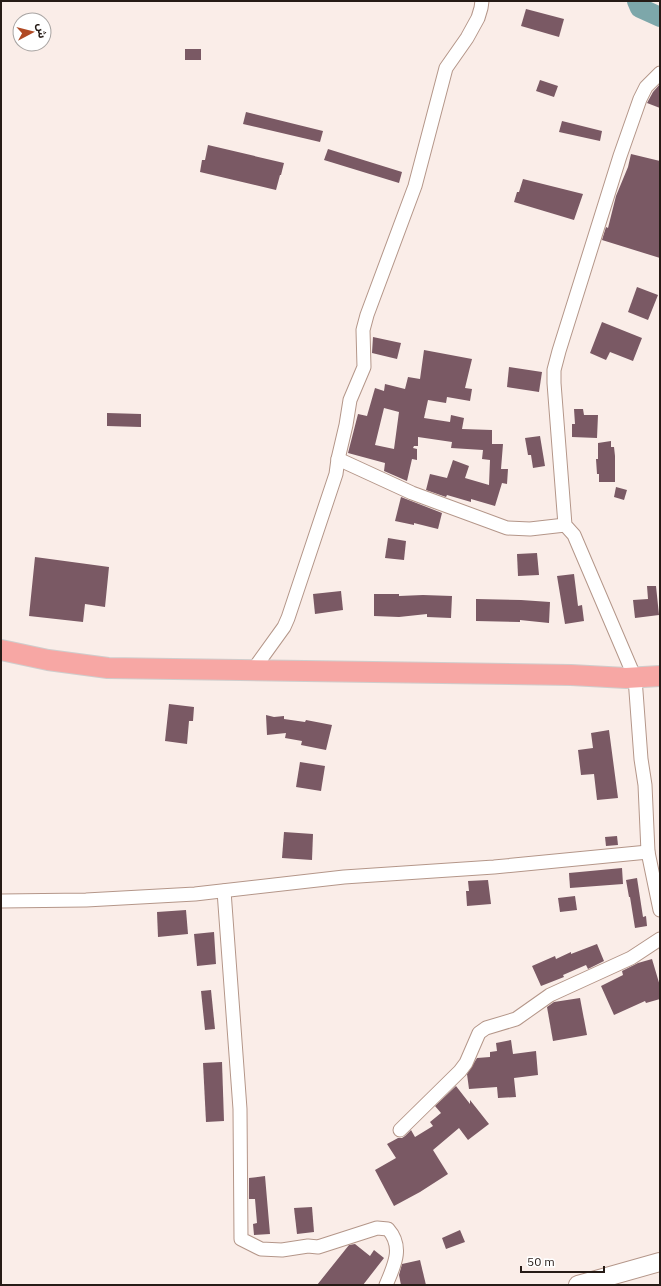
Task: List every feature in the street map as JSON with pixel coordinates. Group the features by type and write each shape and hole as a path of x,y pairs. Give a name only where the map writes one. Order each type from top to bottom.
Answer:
{"main road":[{"path":"1,650 48,660 108,668 571,674 635,678 660,676"},
{"path":"1,658 48,660"},
{"path":"578,1285 660,1262"}],"street":[{"path":"252,670 284,627 288,618 334,482 350,400 364,367 363,330 367,315 415,186 446,68 467,38 478,18 482,1"},
{"path":"660,73 646,87 640,99 617,163 554,370 565,525 574,535 635,678 641,760 645,785 648,852 660,910"},
{"path":"338,459 412,493 507,528 536,529 565,525"},
{"path":"1,902 86,900 195,894 344,877 462,870 648,852"},
{"path":"224,891 240,1109 240,1239 261,1249 282,1250 308,1246 318,1247 377,1228 388,1229 395,1240 397,1256 386,1285"},
{"path":"400,1130 460,1071 466,1063 481,1030 516,1019 550,995 630,958 660,939"}],"building":[{"path":"526,9 564,19 559,37 521,26"},
{"path":"185,49 201,49 201,60 185,60"},
{"path":"540,80 558,86 554,97 536,91"},
{"path":"660,84 660,108 647,103 653,92"},
{"path":"246,112 323,131 320,142 243,124"},
{"path":"562,121 602,131 600,141 559,132"},
{"path":"208,145 284,163 276,190 200,172 202,160 205,160"},
{"path":"328,149 402,172 399,183 324,160"},
{"path":"631,154 660,161 660,258 602,240 606,227 608,228 616,196 628,167"},
{"path":"523,179 583,194 574,220 514,202"},
{"path":"637,287 658,295 648,320 628,312"},
{"path":"602,322 642,338 633,361 610,352 606,360 590,353"},
{"path":"373,337 401,343 397,359 372,353"},
{"path":"424,350 472,359 465,388 472,389 470,401 447,397 446,403 428,400 424,418 450,422 451,415 464,418 462,429 492,430 492,444 503,444 501,469 508,469 507,484 502,483 495,506 471,499 471,502 447,495 446,497 426,490 430,474 447,478 453,460 469,466 465,478 489,485 490,460 482,459 483,450 451,448 452,442 418,437 418,446 414,446 413,448 417,449 417,460 412,459 407,481 384,471 385,463 348,453 358,414 367,416 375,388 384,391 385,384 405,389 408,377 420,379","holes":["384,408 399,412 394,449 375,445"]},
{"path":"509,367 542,372 539,392 507,387"},
{"path":"574,409 583,409 584,415 598,415 597,438 572,437 572,424 575,424"},
{"path":"107,413 141,414 141,427 107,426"},
{"path":"540,436 545,466 533,468 531,455 528,455 525,438"},
{"path":"611,441 611,447 614,447 615,456 615,482 599,482 596,459 598,459 598,443"},
{"path":"616,487 627,490 624,500 614,497"},
{"path":"401,497 442,513 438,529 414,523 414,525 395,521"},
{"path":"388,538 406,541 404,560 385,558"},
{"path":"537,553 539,575 518,576 517,554"},
{"path":"35,557 109,567 105,607 85,604 83,622 29,616"},
{"path":"574,574 578,606 582,605 584,621 565,624 557,576"},
{"path":"647,586 656,586 659,615 635,618 633,600 648,599"},
{"path":"341,591 343,610 315,614 313,594"},
{"path":"374,594 399,594 399,596 452,596 451,618 427,617 427,614 399,617 374,616"},
{"path":"476,599 550,602 549,623 520,620 520,622 476,621"},
{"path":"169,704 194,707 193,721 189,721 187,744 165,741"},
{"path":"266,715 274,717 284,716 284,719 305,722 306,720 332,725 326,750 301,745 302,741 285,738 286,733 267,735"},
{"path":"609,730 618,798 597,800 594,774 581,775 578,750 593,748 591,733"},
{"path":"300,762 325,766 321,791 296,787"},
{"path":"284,832 313,834 312,860 282,858"},
{"path":"617,836 618,845 606,846 605,837"},
{"path":"622,868 623,884 570,888 569,873"},
{"path":"637,878 643,917 646,916 647,926 635,928 626,880"},
{"path":"488,880 491,904 467,906 466,891 469,891 468,881"},
{"path":"575,896 577,910 560,912 558,898"},
{"path":"186,910 188,934 158,937 157,912"},
{"path":"214,932 216,964 197,966 194,934"},
{"path":"597,944 604,961 588,969 586,965 563,975 564,977 541,986 532,966 555,956 556,959 571,952 571,954"},
{"path":"652,959 660,986 660,999 646,1003 645,1001 614,1015 601,986 623,975 622,971 638,963"},
{"path":"211,990 215,1029 205,1030 201,991"},
{"path":"580,998 587,1035 553,1041 547,1007 554,1002"},
{"path":"511,1040 513,1054 536,1051 538,1075 514,1078 516,1097 498,1098 497,1087 469,1089 467,1074 477,1058 490,1057 490,1052 497,1051 496,1043"},
{"path":"222,1062 224,1121 206,1122 203,1063"},
{"path":"456,1086 470,1104 470,1100 489,1124 468,1140 459,1128 433,1150 448,1174 420,1192 394,1206 375,1170 396,1158 387,1144 398,1138 402,1138 411,1130 415,1137 433,1126 430,1122 441,1113 435,1106"},
{"path":"265,1176 270,1234 254,1235 253,1224 257,1223 255,1199 249,1199 249,1178"},
{"path":"312,1207 314,1232 297,1234 294,1208"},
{"path":"460,1230 465,1242 446,1249 442,1238"},
{"path":"355,1244 370,1256 374,1250 384,1258 363,1285 317,1285 349,1245"},
{"path":"420,1260 426,1285 401,1285 399,1275 402,1264"}],"waterway":[{"path":"637,1 640,8 660,17"}]}
